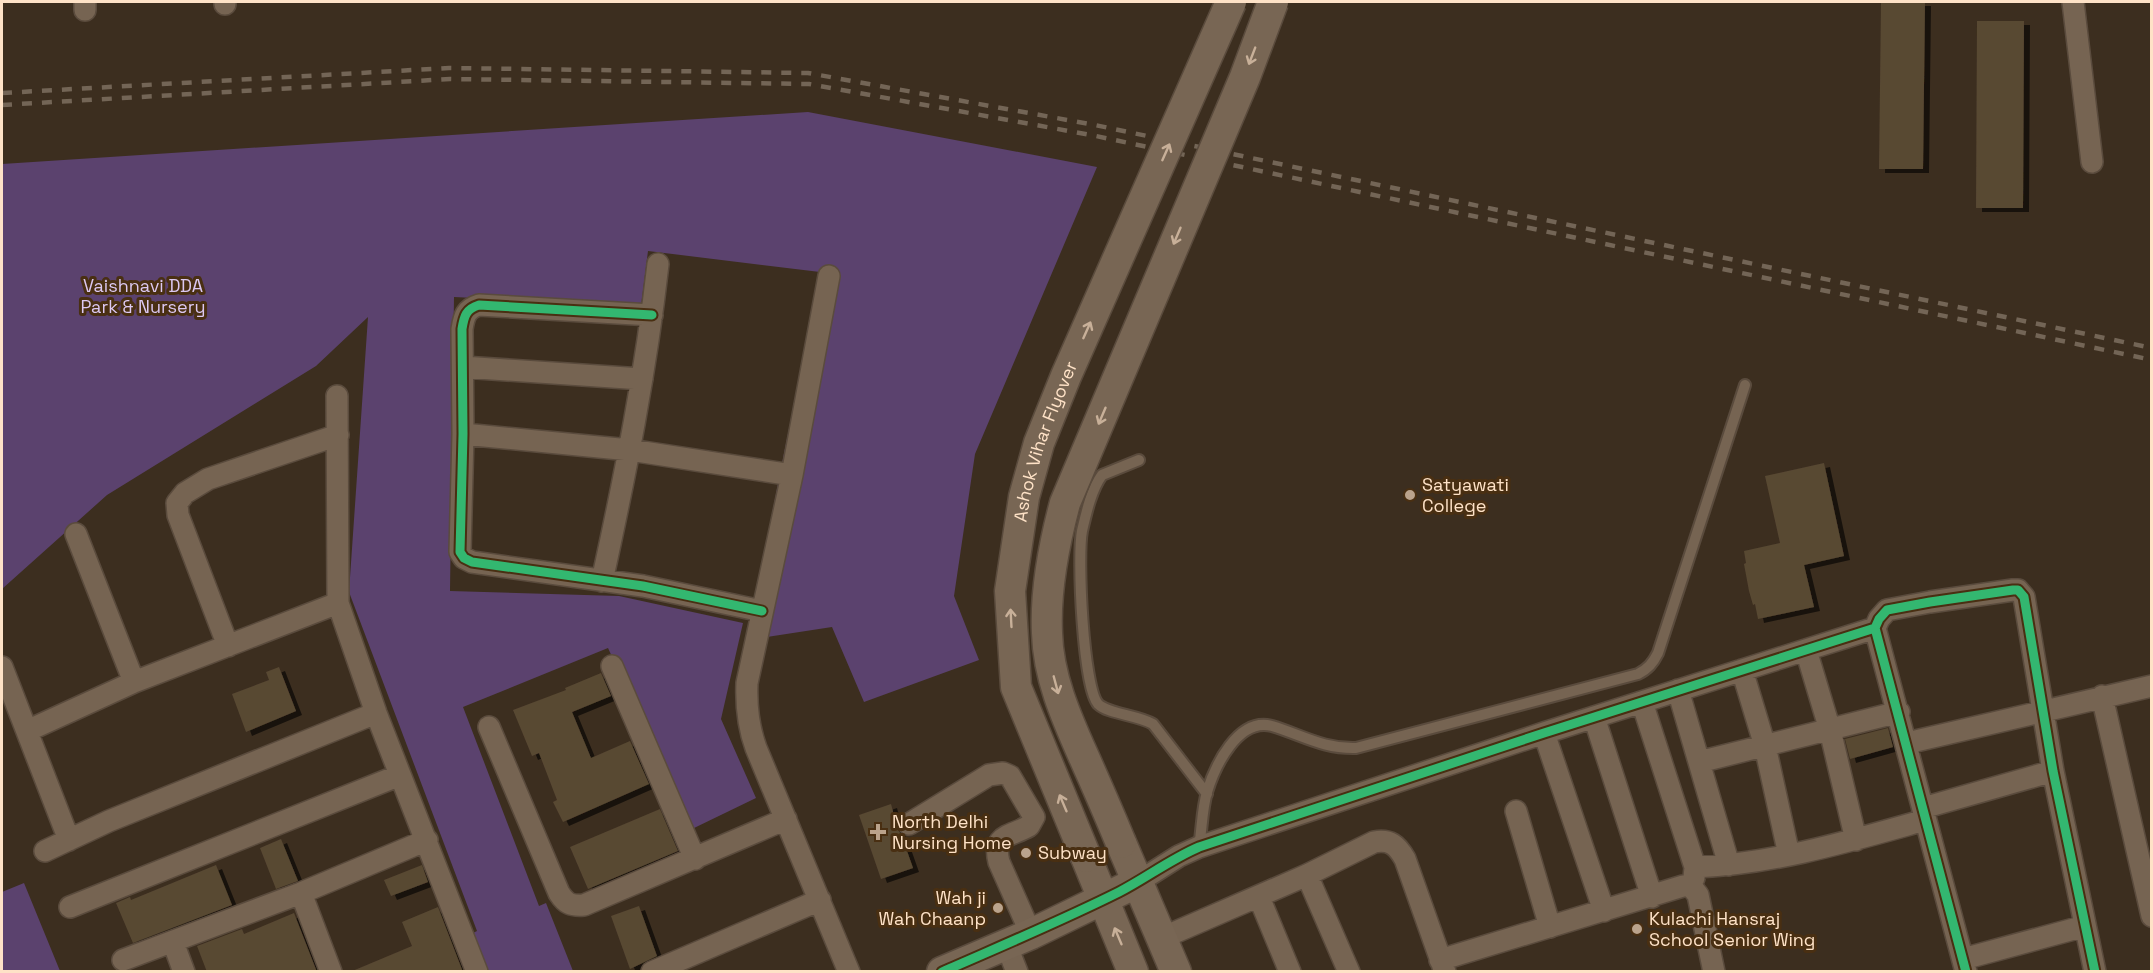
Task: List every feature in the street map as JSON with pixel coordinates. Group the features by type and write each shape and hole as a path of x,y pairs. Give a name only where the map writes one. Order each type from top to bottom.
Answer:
{"main road":[{"name":"Ashok Vihar Flyover","path":"1133,972 1016,687 1010,591 1024,497 1039,443 1232,2"},
{"name":"Ashok Vihar Flyover","path":"1176,972 1066,716 1051,666 1047,635 1048,594 1059,523 1065,503 1245,77 1273,2"},
{"path":"942,972 1138,882"}],"street":[{"path":"2073,2 2092,162"},
{"path":"602,580 630,450 658,264"},
{"path":"829,276 792,475 747,683 748,726 849,972"},
{"path":"652,315 479,305 471,307 466,312 463,320 464,434 460,552 464,558 472,562 643,586 762,611"},
{"path":"462,367 642,379"},
{"path":"338,396 338,603 376,713 477,972"},
{"path":"464,434 630,450 792,475"},
{"path":"228,645 178,515 177,503 184,493 208,480 338,435"},
{"path":"75,534 134,682"},
{"path":"2085,926 1964,965 1875,628 1887,610 1971,595 2018,590 2024,597 2053,771 2095,972"},
{"path":"27,731 134,682 338,603"},
{"path":"1138,882 1179,856 1199,847 1544,733 1875,628"},
{"path":"1806,650 1830,730 1856,840"},
{"path":"612,666 695,859"},
{"path":"2,668 69,840"},
{"path":"1742,670 1765,746 1789,855"},
{"path":"1907,743 2151,686"},
{"path":"1678,690 1730,865"},
{"path":"2102,696 2151,916"},
{"path":"1642,702 1693,876 1714,972"},
{"path":"1699,762 1899,712"},
{"path":"45,850 376,713"},
{"path":"1594,717 1652,897"},
{"path":"489,727 559,893 565,903 572,906 584,905 786,819"},
{"path":"1544,733 1604,911"},
{"path":"1162,938 1259,897 1374,842 1383,840 1392,842 1399,848 1405,859 1442,966 1550,927 1683,886 1693,876 1730,865 1856,840 1924,814 2053,771"},
{"path":"909,824 989,775 1003,773 1010,776 1034,817 1029,826 1005,835 996,851 1018,939 1017,972"},
{"path":"70,907 400,775"},
{"path":"1516,811 1550,927"},
{"path":"123,960 301,893 427,840"},
{"path":"1307,875 1349,972"},
{"path":"301,893 331,972"},
{"path":"1259,897 1290,972"},
{"path":"652,972 820,900"},
{"path":"173,942 184,972"}],"lane":[{"path":"1199,847 1207,794 1216,770 1226,751 1244,731 1252,727 1271,726 1326,746 1356,748 1638,674 1645,670 1653,663 1658,653 1745,385"},
{"path":"1139,460 1102,475 1082,532 1082,628 1090,680 1095,699 1100,705 1153,724 1207,794"}],"green space":[{"name":"Vaishnavi DDA Park & Nursery","path":"808,112 1097,167 975,454 954,596 979,660 864,702 832,627 747,640 820,272 648,251 641,306 454,297 450,591 619,596 743,623 721,719 756,798 692,829 608,648 463,707 539,906 546,903 573,971 484,971 469,935 477,931 349,592 368,317 316,366 107,495 2,589 2,164"},
{"path":"24,883 60,971 2,971 2,892"}],"building":[{"path":"1881,2 1925,2 1923,169 1879,169"},
{"path":"1977,21 2024,21 2023,208 1976,208"},
{"path":"1824,463 1844,556 1804,565 1814,607 1758,619 1749,591 1744,551 1780,543 1765,476"},
{"path":"279,667 296,711 246,732 232,694 269,680 266,672"},
{"path":"601,673 611,696 572,712 591,758 630,741 649,784 563,822 553,802 557,800 539,753 532,756 513,710 566,690 565,688"},
{"path":"1888,728 1893,747 1850,759 1845,739"},
{"path":"891,804 898,830 913,868 881,879 859,815"},
{"path":"660,809 678,851 588,889 570,847"},
{"path":"281,839 298,881 276,889 260,848"},
{"path":"216,865 232,905 133,943 116,903 130,897 131,900"},
{"path":"422,865 428,882 391,896 384,880"},
{"path":"639,906 657,956 630,969 611,916"},
{"path":"438,907 463,972 350,972 412,946 402,922"},
{"path":"294,913 317,972 207,972 197,946 242,929 244,934"}],"railway":[{"path":"2,93 449,68 808,73 1095,125 2152,348"},
{"path":"2,105 450,79 809,84 1091,135 2152,360"}],"cycle path":[{"path":"652,315 479,305 468,311 462,329 463,434 460,552 464,558 472,562 643,586 762,611"},
{"path":"1966,972 1875,628 1887,610 2013,590 2018,590 2024,597 2053,771 2095,972"},
{"path":"942,972 1097,903 1199,847 1544,733 1875,628"}],"place":[{"name":"Satyawati College","path":"1410,495"},
{"name":"North Delhi Nursing Home","path":"878,832"},
{"name":"Subway","path":"1026,853"},
{"name":"Wah ji Wah Chaanp","path":"998,908"},
{"name":"Kulachi Hansraj School Senior Wing","path":"1637,929"}]}
